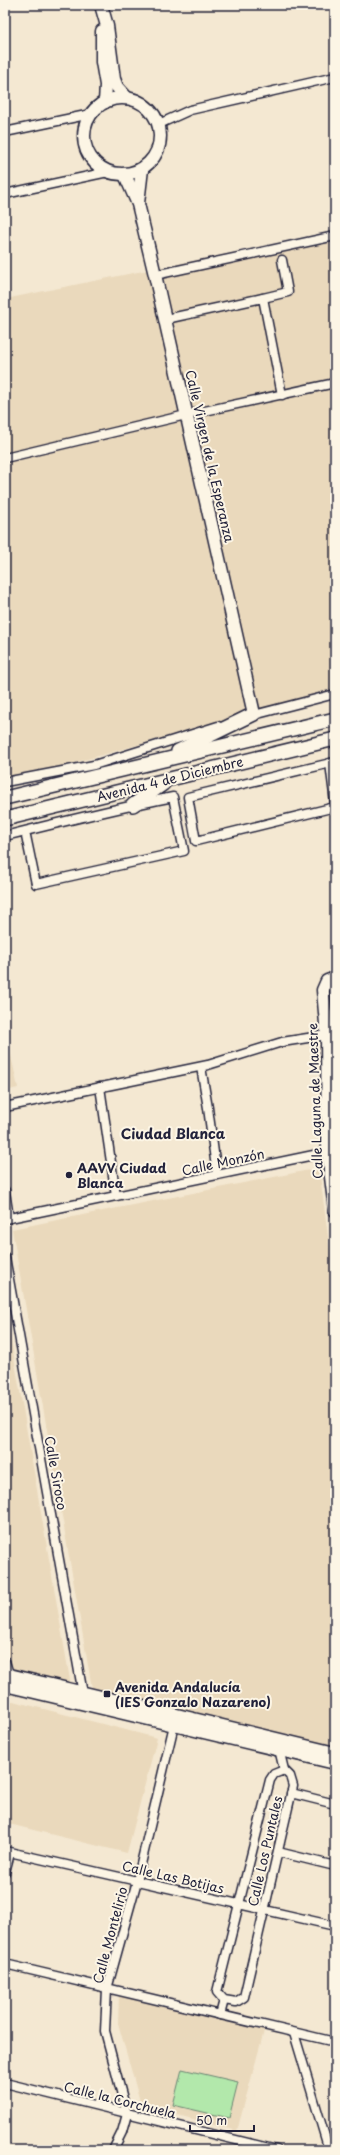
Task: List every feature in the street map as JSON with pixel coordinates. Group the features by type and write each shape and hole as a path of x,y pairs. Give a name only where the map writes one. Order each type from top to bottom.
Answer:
{"main road":[{"path":"155,762 254,714"},
{"name":"Avenida 4 de Diciembre","path":"5,798 335,719"},
{"name":"Avenida 4 de Diciembre","path":"5,819 335,739"},
{"path":"133,805 170,779"}],"street":[{"path":"5,194 108,172 125,175 142,169 150,163 156,154 160,134 158,124 146,106 127,98 117,87 114,79 108,32 102,9"},
{"path":"102,9 102,62 106,85 105,102"},
{"path":"158,124 190,110 335,77"},
{"path":"108,172 92,160 84,142 84,132 91,114 105,102 127,98"},
{"path":"5,132 91,114"},
{"name":"Calle Virgen de la Esperanza","path":"138,204 142,169"},
{"name":"Calle Virgen de la Esperanza","path":"125,175 138,204 166,319 186,415 254,714"},
{"path":"155,275 335,236"},
{"path":"166,319 288,292 282,260"},
{"path":"263,298 282,395"},
{"path":"5,458 186,415 335,383"},
{"path":"5,782 94,765 254,714 335,694"},
{"path":"335,803 333,762 188,797 196,842 335,807"},
{"path":"5,836 25,831 133,805 173,796 184,851 36,884 25,831"},
{"name":"Calle Laguna de Maestre","path":"335,978 327,981 323,990 330,1038 331,1156 335,1210"},
{"path":"5,1106 201,1066 282,1042 330,1038"},
{"path":"201,1066 217,1175"},
{"path":"100,1087 116,1196"},
{"name":"Calle Monzón","path":"7,1218 217,1175 331,1156"},
{"path":"5,1191 7,1218"},
{"name":"Calle Siroco","path":"5,1257 83,1694"},
{"path":"5,1661 8,1680"},
{"path":"8,1680 83,1694 335,1753"},
{"path":"8,1680 174,1725 335,1763"},
{"name":"Calle Montelirio","path":"127,2114 105,2031 107,1989 137,1881 174,1725"},
{"path":"279,1749 284,1770"},
{"path":"284,1770 297,1754"},
{"name":"Calle Los Puntales","path":"284,1770 290,1776 293,1786 291,1793 244,1997 236,2002 224,2000 217,1992 270,1780 274,1774 284,1770"},
{"path":"291,1793 335,1804"},
{"path":"5,1872 8,1852"},
{"name":"Calle Las Botijas","path":"8,1852 335,1926"},
{"path":"278,1852 335,1866"},
{"path":"5,1964 335,2042"},
{"path":"220,2015 224,2000"},
{"path":"294,2033 329,2150"},
{"name":"Calle la Corchuela","path":"5,2083 277,2150"},
{"path":"113,2150 122,2132 127,2114"}],"shaded area":[{"path":"335,232 335,690 5,782 5,299"},
{"path":"5,1028 18,1088 5,1091"},
{"path":"319,1168 335,1290 335,1749 92,1688 12,1229"},
{"path":"5,1305 71,1686 5,1669"},
{"path":"5,1699 157,1738 127,1853 5,1823"},
{"path":"119,1995 264,2031 237,2131 141,2105 118,2023"}],"green space":[{"path":"182,2069 238,2082 229,2118 173,2105"}],"place":[{"name":"AAVV Ciudad Blanca","path":"69,1175"},
{"name":"Avenida Andalucía (IES Gonzalo Nazareno)","path":"107,1694"}],"district":[{"name":"Ciudad Blanca","path":"173,1134"}]}
